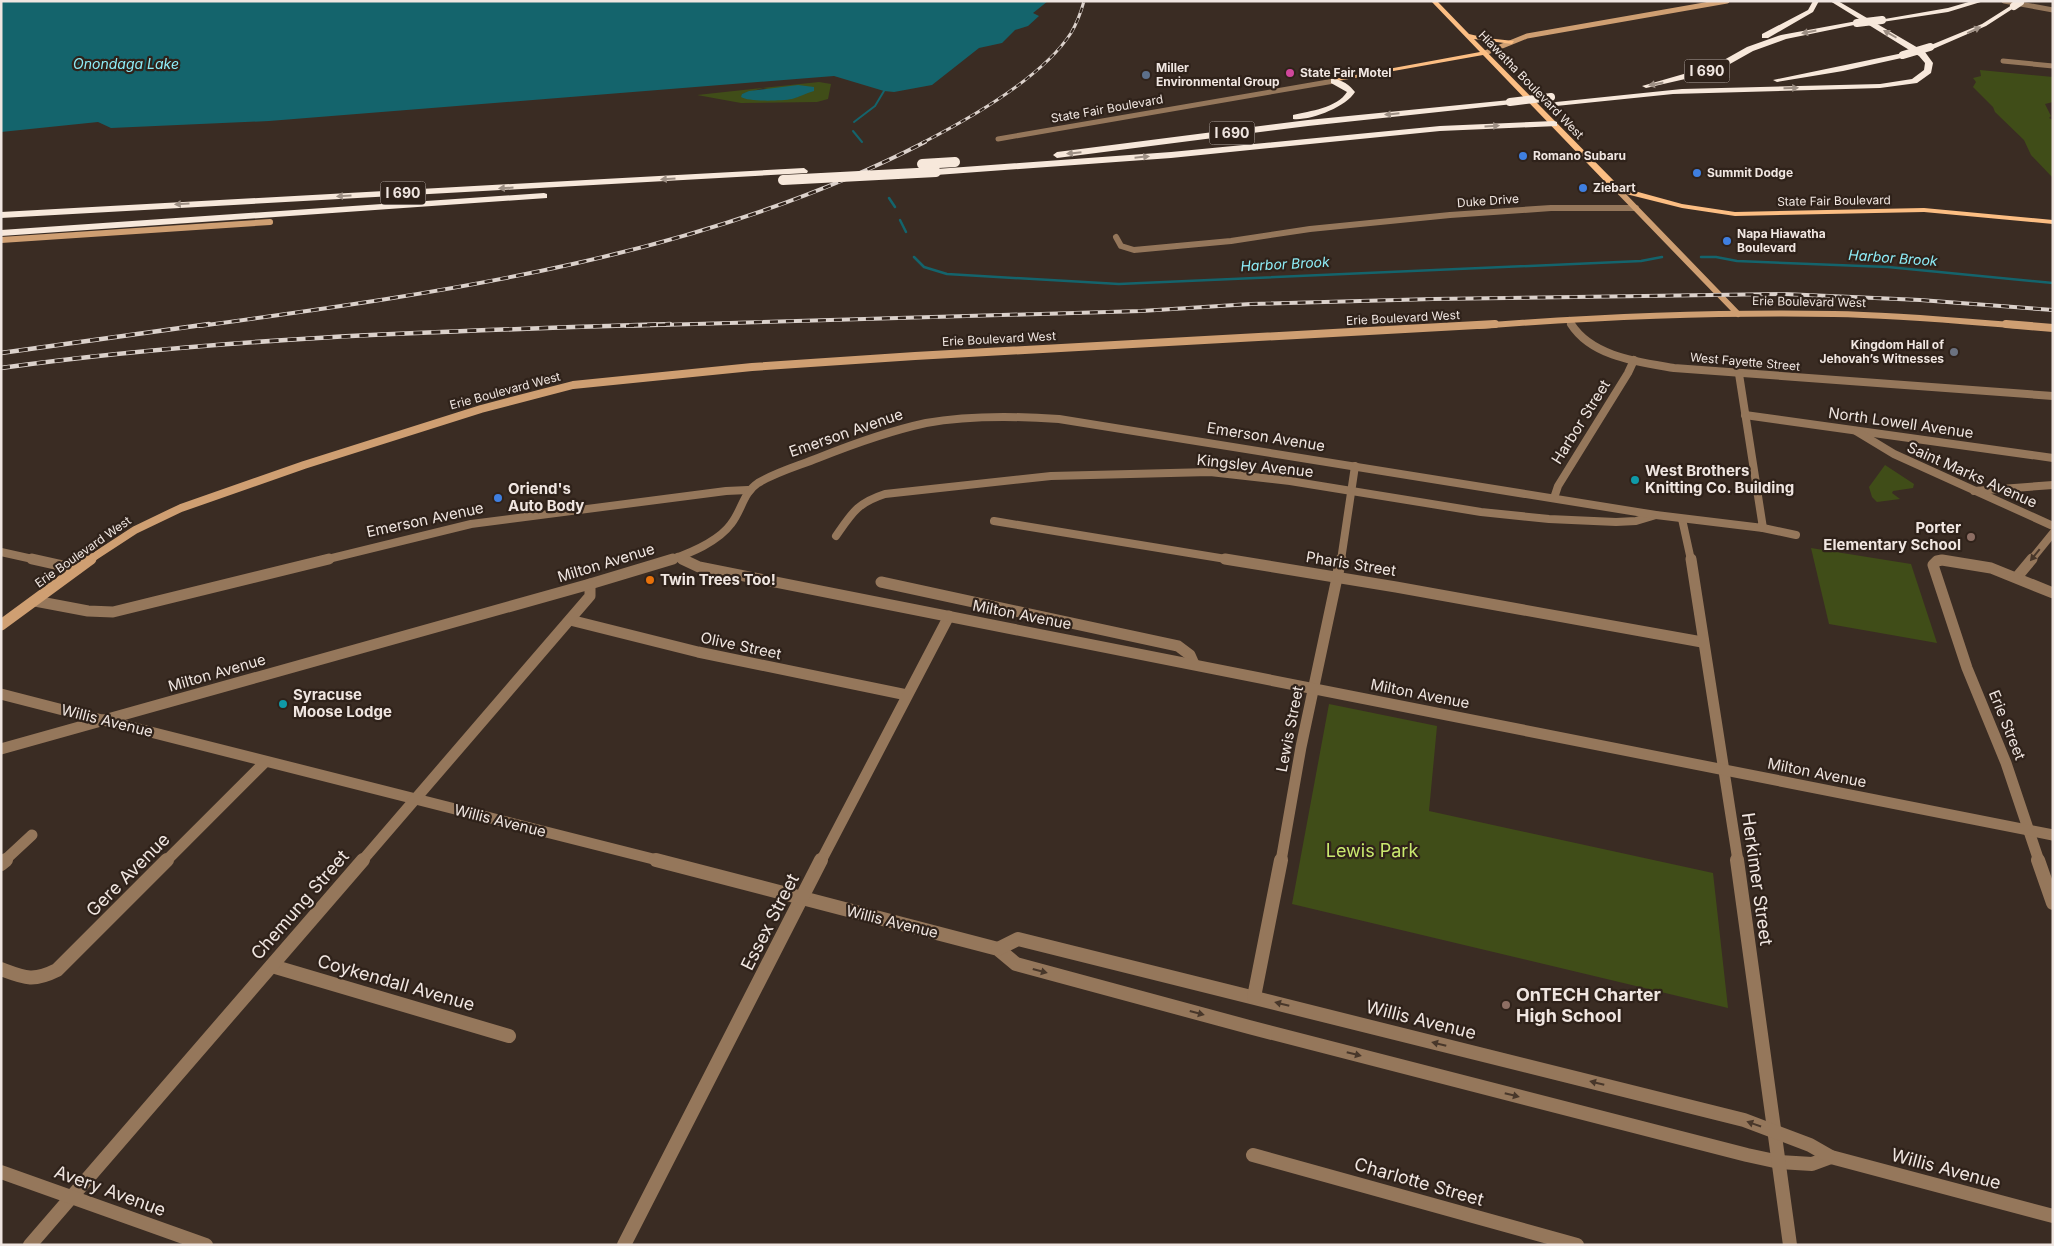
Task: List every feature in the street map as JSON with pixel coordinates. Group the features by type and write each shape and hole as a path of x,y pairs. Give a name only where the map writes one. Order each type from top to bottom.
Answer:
{"highway":[{"path":"1733,58 1749,45 1811,11 1816,1"},
{"path":"1673,92 1880,86 1914,81 1928,70 1930,63 1922,54 1833,1"},
{"name":"I 690","path":"615,191 936,172 1165,155 1410,120 1517,108 1666,82 1718,67 1750,49 1784,38 1857,24 1926,14 1981,1"},
{"name":"I 690","path":"1,215 804,172 955,162 1099,150 1308,123 1510,102 1554,101 1673,92 1801,76 1903,55 1930,47 1984,25 2018,3"},
{"path":"1099,150 1320,111 1337,105 1350,96 1351,92 1348,88 1334,81"},
{"path":"1165,155 1249,148 1392,132 1554,124"},
{"name":"I 690","path":"1,233 558,195"},
{"path":"270,222 491,200"}],"main road":[{"name":"Hiawatha Boulevard West","path":"1434,1 1738,314"},
{"path":"1485,53 1512,42 1549,32 1727,1"},
{"path":"1465,34 1486,40 1512,42"},
{"name":"State Fair Boulevard","path":"1334,81 1485,53"},
{"name":"State Fair Boulevard","path":"1617,189 1682,206 1735,214 1924,210 2053,222"},
{"path":"1,240 270,222"},
{"name":"Erie Boulevard West","path":"1,625 77,569 135,530 181,508 220,493 481,409 573,385 752,367 1569,320 1738,314 1834,314 1906,317 2053,328"}],"street":[{"path":"2004,1 2052,10"},
{"path":"2003,61 2053,66"},
{"name":"State Fair Boulevard","path":"998,138 1334,81"},
{"name":"Duke Drive","path":"1116,237 1122,246 1134,250 1231,241 1343,226 1506,210 1636,208"},
{"name":"West Fayette Street","path":"1569,320 1581,337 1593,346 1611,354 1634,360 1739,374 2053,396"},
{"name":"Harbor Street","path":"1554,498 1558,486 1628,373 1634,360"},
{"path":"1739,374 1763,528"},
{"name":"North Lowell Avenue","path":"1745,415 2053,458"},
{"name":"Emerson Avenue","path":"35,601 88,611 112,612 471,524 726,491 748,490 766,478 877,436 930,422 987,417 1023,416 1059,419 1656,515 1763,528 1796,535"},
{"name":"Saint Marks Avenue","path":"1856,430 1894,454 2053,526"},
{"name":"Lewis Street","path":"1254,997 1314,688 1338,577 1355,466"},
{"name":"Kingsley Avenue","path":"836,536 855,509 870,499 893,492 1051,476 1210,472 1290,481 1481,512 1549,519 1616,522 1636,521 1656,515"},
{"path":"1973,491 2053,485"},
{"path":"678,557 697,549 727,530 748,490"},
{"name":"Herkimer Street","path":"1682,519 1693,561 1702,642 1724,770 1790,1245"},
{"name":"Pharis Street","path":"994,521 1338,577 1702,642"},
{"path":"2053,534 2017,577 2053,593"},
{"path":"1,552 77,569"},
{"name":"Milton Avenue","path":"1,749 590,584 678,557 699,567 2053,835"},
{"name":"Erie Street","path":"2017,577 1991,568 1956,561 1937,561 1934,565 1934,570 1967,668 2006,763 2053,903"},
{"path":"880,582 1178,646 1190,655 1194,664"},
{"name":"Chemung Street","path":"30,1245 570,620 590,596 590,584"},
{"name":"Essex Street","path":"624,1245 801,898 949,616"},
{"name":"Olive Street","path":"570,620 698,652 907,695"},
{"name":"Willis Avenue","path":"1,694 998,948 1016,964 1277,1034 1779,1162 1812,1164 1831,1157"},
{"name":"Gere Avenue","path":"1,970 29,979 40,979 57,970 265,762"},
{"path":"1,864 32,836"},
{"name":"Willis Avenue","path":"998,948 1018,939 1734,1118 1810,1144 1831,1157 2053,1216"},
{"name":"Coykendall Avenue","path":"272,966 509,1036"},
{"name":"Charlotte Street","path":"1252,1155 1576,1245"},
{"name":"Avery Avenue","path":"1,1172 206,1245"}],"green space":[{"path":"1980,70 2053,77 2053,102 2045,104 2051,116 2049,118 2053,120 2053,178 2031,155 2024,140 1973,87 1976,82 1973,78 1981,76"},
{"path":"819,82 831,84 828,99 817,102 741,103 697,95","holes":["763,88 800,96 779,99 742,94"]},
{"path":"1885,465 1914,484 1913,488 1893,491 1892,493 1900,499 1877,502 1872,497 1869,487"},
{"path":"1811,548 1911,564 1937,643 1829,624"},
{"name":"Lewis Park","path":"1329,704 1437,726 1429,811 1713,873 1728,1008 1292,904"}],"water":[{"name":"Onondaga Lake","path":"1,1 1048,1 1033,13 1039,16 1028,26 1015,30 1002,43 979,48 932,85 894,92 884,91 834,76 269,121 111,128 98,122 1,132"},
{"path":"798,85 814,87 814,91 792,99 781,100 758,100 741,97 742,94 749,91"}],"waterway":[{"name":"Harbor Brook","path":"854,122 875,106 884,91"},
{"name":"Harbor Brook","path":"853,131 862,142"},
{"name":"Harbor Brook","path":"889,198 895,207"},
{"name":"Harbor Brook","path":"900,220 906,232"},
{"name":"Harbor Brook","path":"914,257 924,267 947,274 1119,284 1641,261 1662,257"},
{"name":"Harbor Brook","path":"1701,257 1716,257 1737,261 1888,267 2053,283"}],"railway":[{"path":"922,143 982,110 1042,66 1071,33 1084,1"},
{"path":"200,326 386,299 479,283 571,264 662,242 752,214 840,182 925,142"},
{"path":"626,326 1141,311 1251,304 1433,299 1784,294 1920,300 2053,310"},
{"path":"1,353 209,324"},
{"path":"1,368 84,357 251,342 502,329 670,324"}],"place":[{"name":"State Fair Motel","path":"1290,73"},
{"name":"Miller Environmental Group","path":"1146,75"},
{"name":"Romano Subaru","path":"1523,156"},
{"name":"Summit Dodge","path":"1697,173"},
{"name":"Ziebart","path":"1583,188"},
{"name":"Napa Hiawatha Boulevard","path":"1727,241"},
{"name":"Kingdom Hall of Jehovah’s Witnesses","path":"1954,352"},
{"name":"West Brothers Knitting Co. Building","path":"1635,480"},
{"name":"Oriend's Auto Body","path":"498,498"},
{"name":"Porter Elementary School","path":"1971,537"},
{"name":"Twin Trees Too!","path":"650,580"},
{"name":"Syracuse Moose Lodge","path":"283,704"},
{"name":"OnTECH Charter High School","path":"1506,1005"}]}
